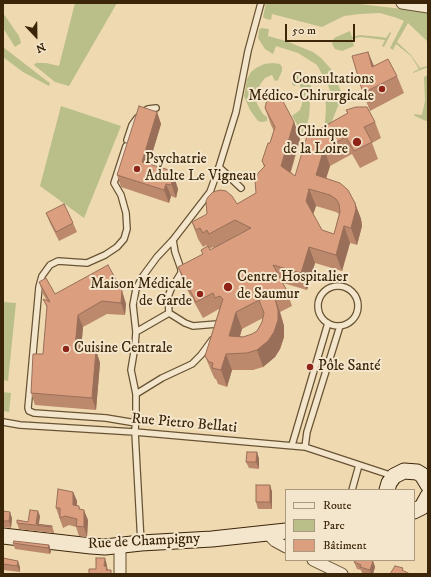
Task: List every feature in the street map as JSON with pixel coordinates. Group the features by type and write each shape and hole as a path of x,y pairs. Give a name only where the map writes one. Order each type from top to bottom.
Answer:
{"street":[{"path":"402,3 428,7"},
{"path":"387,489 389,482 394,476 404,470 417,472 427,487 422,507 415,510"},
{"name":"Rue de Champigny","path":"3,536 90,546 120,546 285,531"},
{"path":"269,533 271,538 285,546"},
{"path":"120,546 120,574"},
{"path":"315,561 342,574"}],"lane":[{"path":"141,543 135,432 136,394 131,370 136,332 133,305 136,289 157,257 173,240 210,192 236,112 248,51 261,3"},
{"path":"136,423 106,418 34,413 29,411 28,408 39,287 42,276 50,265 58,260 87,263 111,251 124,239 127,229 125,209 121,195 114,183 132,125 139,115 148,109 156,108"},
{"path":"219,167 241,188"},
{"path":"169,313 168,297 181,269 175,252 173,240"},
{"path":"340,286 351,291 355,296 358,308 352,320 340,326 328,324 323,319 318,306 319,300 323,294 327,289 340,286"},
{"path":"169,313 184,323 193,326 217,324"},
{"path":"136,332 169,313"},
{"path":"136,394 162,378 192,364 201,355 215,334 217,324 225,316"},
{"path":"292,445 328,324"},
{"path":"305,447 307,432 340,326"},
{"name":"Rue Pietro Bellati","path":"3,422 12,424 135,432 292,445 305,447 394,476"},
{"path":"352,489 359,465"}],"green space":[{"path":"75,3 117,3 69,86 55,82 34,65 36,63 46,63 59,66"},
{"path":"266,3 351,3 428,12 428,42 408,23 397,42 411,55 420,68 428,67 413,73 419,69 411,56 396,44 393,50 390,48 404,21 397,18 380,13 360,14 344,16 322,27 272,14 271,20 266,19 263,17"},
{"path":"3,13 19,36 21,43 15,47 3,28"},
{"path":"261,28 269,29 268,36 286,41 313,52 331,69 342,94 349,92 349,102 338,106 332,121 342,137 322,136 326,109 325,97 331,94 328,85 317,65 298,53 276,46 273,54 265,49 258,38 259,30"},
{"path":"350,31 352,37 360,35 386,38 390,32 391,33 384,47 382,46 385,40 360,37 352,39 354,46 342,51 335,49 332,44 334,38"},
{"path":"3,47 50,83 49,86 23,72 3,57"},
{"path":"264,64 280,64 282,67 278,80 275,81 272,75 265,78 256,93 257,104 263,114 267,117 267,121 262,122 258,121 250,110 244,96 247,79 251,72 256,68"},
{"path":"296,71 308,81 314,91 308,93 310,103 309,117 304,136 292,116 300,110 303,97 299,84 294,86 292,84 292,76"},
{"path":"428,75 428,120 426,121 415,116 414,114 422,115 425,101 424,77"},
{"path":"61,106 121,126 84,218 40,186"},
{"path":"3,302 16,303 8,381 3,380"},
{"path":"3,392 11,393 9,412 3,411"}],"building":[{"path":"368,52 372,67 388,59 397,76 363,93 352,56"},
{"path":"277,90 294,122 281,166 295,176 307,136 348,113 346,110 356,107 367,107 375,122 364,127 372,142 354,151 346,137 324,149 316,175 340,183 348,190 355,203 356,209 351,228 344,226 336,255 309,247 301,273 273,265 286,289 274,295 278,310 278,320 274,332 268,341 257,350 247,353 226,354 221,370 212,368 213,363 209,362 205,356 223,299 220,296 215,298 213,293 196,302 178,267 203,254 201,250 208,246 210,250 251,228 235,220 209,234 207,230 203,233 200,228 196,230 192,222 207,214 206,201 213,192 220,190 226,191 232,196 237,204 256,193 255,180 258,173 265,166 262,161 275,127 265,108 268,95","holes":["309,189 330,195 336,199 339,204 340,212 334,234 322,230 306,201","259,300 264,313 262,322 257,331 243,337 229,336 236,312"]},
{"path":"139,106 157,112 142,162 169,170 168,174 174,176 171,185 166,184 164,190 117,175"},
{"path":"64,204 73,223 56,232 46,213"},
{"path":"108,265 122,291 121,303 102,301 78,315 75,348 96,350 92,398 31,393 33,354 43,354 47,306 43,299 50,302 39,282 46,278 55,294"},
{"path":"247,452 257,452 256,462 246,462"},
{"path":"256,485 270,485 270,502 256,502"},
{"path":"58,489 73,492 73,505 79,506 79,509 84,510 84,527 76,526 77,519 65,516 60,518 60,508 56,508"},
{"path":"30,510 38,511 36,524 52,527 17,523 17,520 28,522"},
{"path":"3,511 10,512 9,521 3,521"},
{"path":"14,541 49,545 48,548 13,543"},
{"path":"3,558 18,561 17,566 3,564"},
{"path":"96,558 105,558 104,566 107,567 106,570 111,570 111,574 89,574 89,569 96,569"},
{"path":"373,561 370,570 360,567 361,565 354,562"},
{"path":"395,566 403,568 402,570 410,574 390,574"}],"place":[{"name":"Consultations Médico-Chirurgicale","path":"382,89"},
{"name":"Clinique de la Loire","path":"357,142"},
{"name":"Psychatrie Adulte Le Vigneau","path":"137,169"},
{"name":"Centre Hospitalier de Saumur","path":"228,287"},
{"name":"Maison Médicale de Garde","path":"200,294"},
{"name":"Cuisine Centrale","path":"66,349"},
{"name":"Pôle Santé","path":"310,367"}]}
